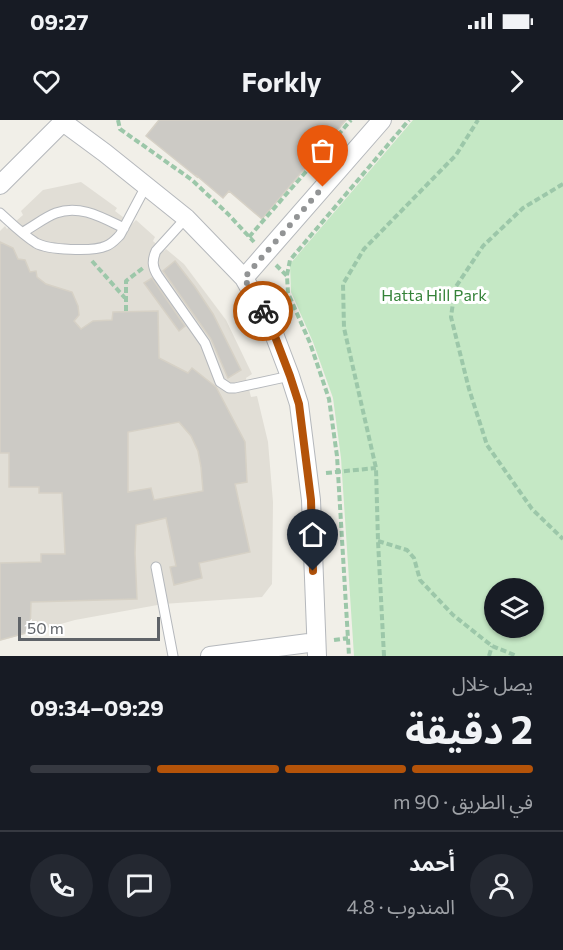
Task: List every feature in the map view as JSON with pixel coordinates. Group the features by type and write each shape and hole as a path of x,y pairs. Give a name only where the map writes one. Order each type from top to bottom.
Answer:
{"street":[{"path":"244,278 382,120"},
{"path":"0,185 64,121 186,218 244,278 271,326 299,404 311,500 316,649 210,656"}],"lane":[{"path":"0,213 36,243 44,246 97,249 106,246 120,235 146,186"},
{"path":"23,232 50,215 73,209 88,212 124,228"},
{"path":"186,218 156,251 153,261 155,271 205,343 224,386 235,388 290,376"},
{"path":"156,567 173,656"}],"path":[{"path":"249,237 351,120"},
{"path":"287,276 290,260 409,120"},
{"path":"384,656 376,468 344,328 343,284 364,249 456,155 478,120"},
{"path":"563,184 524,208 483,246 455,288 451,317 469,389 487,445 532,509 563,539"},
{"path":"88,249 89,256 126,299"},
{"path":"126,311 126,281 153,261"},
{"path":"308,475 376,468"},
{"path":"378,541 407,549 414,558 420,580 453,615 492,646 517,656"},
{"path":"489,656 492,646"}],"shaded area":[{"path":"81,182 117,208 115,211 132,224 136,220 155,237 153,241 184,264 226,320 252,374 246,378 251,397 257,396 268,442 273,502 272,584 262,597 163,604 75,620 0,641 0,231 5,226 7,229 23,215 21,211 43,190"}],"green space":[{"name":"Hatta Hill Park","path":"413,120 563,120 563,656 354,656 341,458 333,398 313,342 291,292 290,264"}],"building":[{"path":"159,120 346,120 262,219 229,191 223,198 146,136"},
{"path":"0,242 13,248 18,259 25,260 30,272 36,271 37,277 46,284 72,292 79,315 74,321 81,329 93,321 112,320 113,312 158,311 159,358 188,373 192,368 216,387 245,442 247,482 235,484 250,552 199,563 202,578 174,585 170,567 176,566 166,518 136,525 137,599 31,602 30,632 0,640 0,563 41,562 41,554 65,554 62,493 39,493 39,487 9,487 9,453 0,453","holes":["179,422 191,436 198,451 203,491 154,500 151,488 128,492 128,432"]},
{"path":"175,261 213,314 241,370 228,378 211,339 163,271"},
{"path":"152,278 185,326 179,331 144,283"}],"way so far":[{"path":"263,311 244,278 323,187"}],"route":[{"path":"263,311 271,326 299,404 311,500 313,571"}]}
